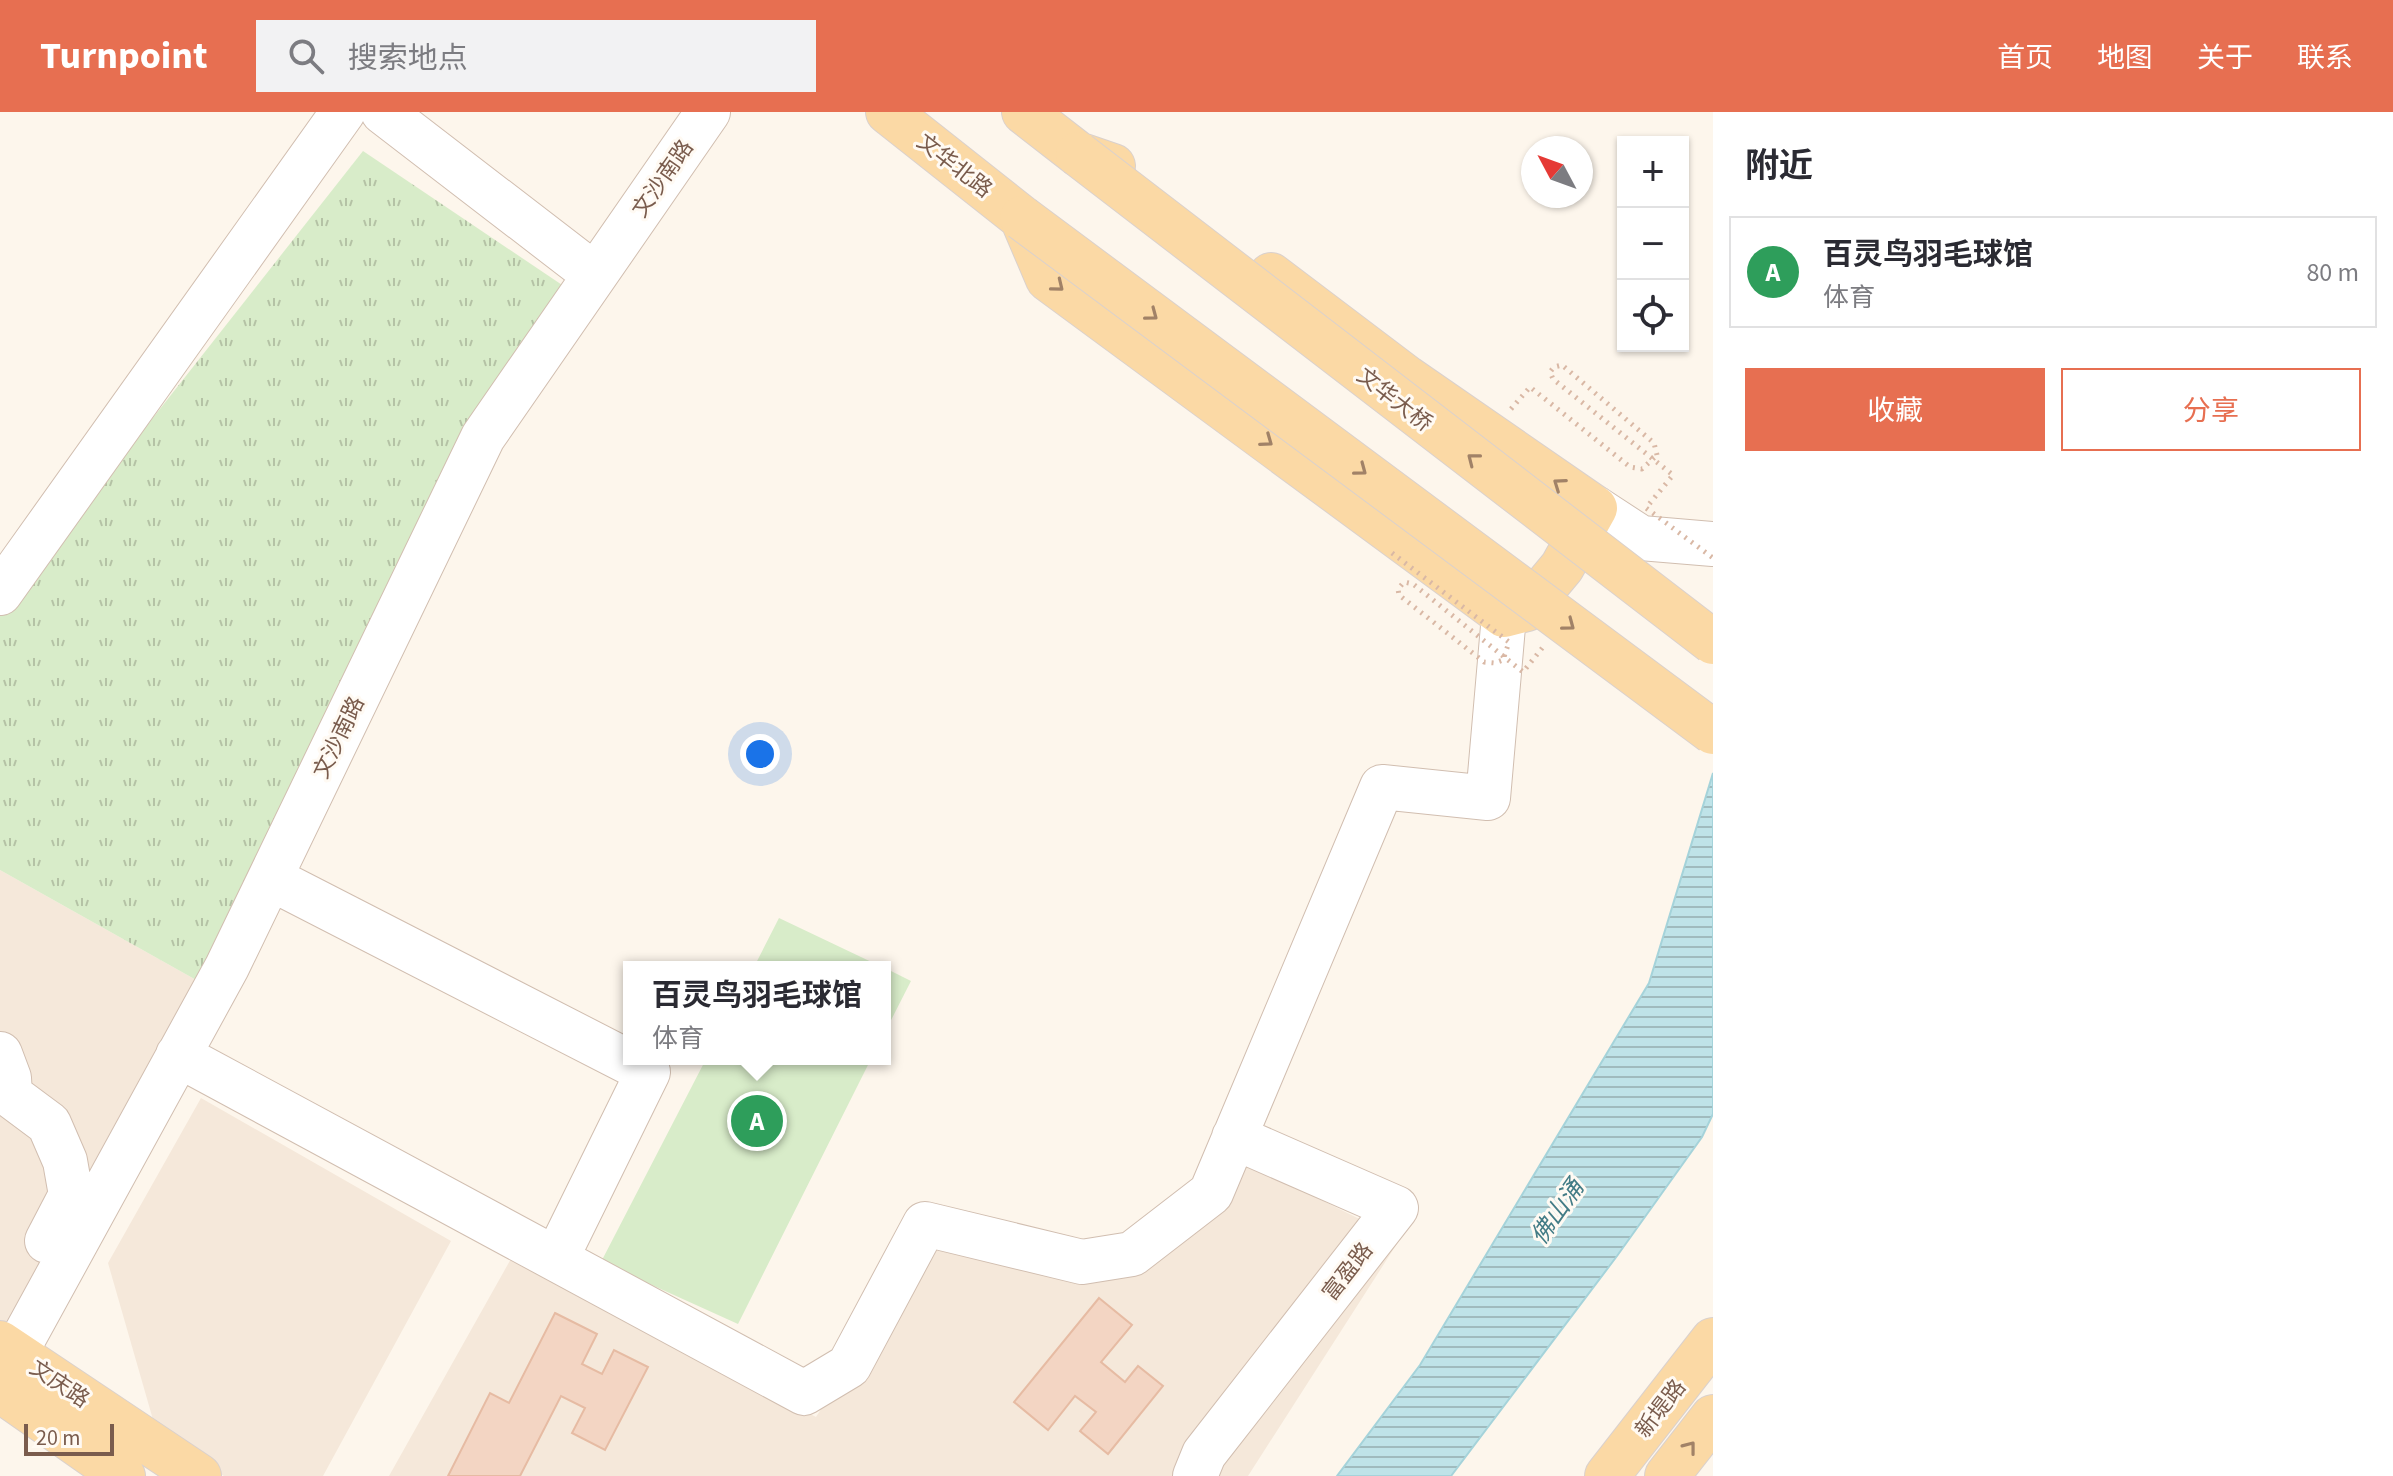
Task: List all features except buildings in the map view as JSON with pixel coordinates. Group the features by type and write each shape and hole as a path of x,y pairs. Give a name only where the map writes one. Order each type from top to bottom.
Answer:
{"main road":[{"name":"文华北路","path":"888,112 1022,218 1713,732"},
{"path":"1022,218 1048,279 1504,615 1527,609 1562,567 1595,508 1407,378 1137,175 1078,154 1024,112"},
{"name":"文华大桥","path":"1078,154 1709,647"},
{"name":"新堤路","path":"1607,1476 1713,1340"},
{"name":"文庆路","path":"4,1367 123,1476"},
{"name":"文庆路","path":"4,1367 199,1476"},
{"path":"1667,1476 1713,1417"}],"street":[{"path":"0,593 343,112"},
{"path":"383,112 595,275"},
{"name":"文沙南路","path":"4,1367 227,967 483,437 708,112"},
{"path":"1595,508 1641,538 1713,544"},
{"path":"178,1055 804,1393 849,1366 925,1224 1082,1262 1132,1254 1211,1193 1382,787 1488,798 1504,615"},
{"path":"270,878 623,1059"},
{"path":"556,1259 648,1072 634,1065"},
{"path":"3,1083 49,1124 65,1161 71,1195 25,1284 4,1367"},
{"name":"富盈路","path":"1195,1476 1204,1454 1396,1208 1234,1137"}],"path":[{"path":"1530,387 1630,467 1642,469 1650,462 1657,455 1654,443 1562,365 1550,372 1553,379 1649,456 1661,465 1673,475 1646,508 1713,558"},
{"path":"1392,553 1509,642 1509,646 1503,660 1484,662 1399,595 1398,589 1404,582 1413,584 1481,638 1491,646 1502,655 1512,663 1523,672 1547,641"}],"shaded area":[{"path":"0,870 214,990 0,1342"},
{"path":"201,1098 451,1241 323,1476 224,1476 158,1437 108,1263"},
{"path":"1244,1162 1400,1239 1248,1476 389,1476 512,1257 816,1417 931,1236 1108,1267 1168,1255"}],"green space":[{"path":"363,151 580,297 214,990 0,870 0,612"},
{"path":"779,918 869,961 757,961"},
{"path":"891,971 911,981 891,1020"},
{"path":"703,1065 868,1065 738,1324 601,1262"}],"water":[{"name":"佛山涌","path":"1713,773 1713,1114 1702,1137 1617,1256 1451,1476 1337,1476 1420,1365 1649,983"}],"place":[{"name":"百灵鸟羽毛球馆","path":"757,1121"}]}
